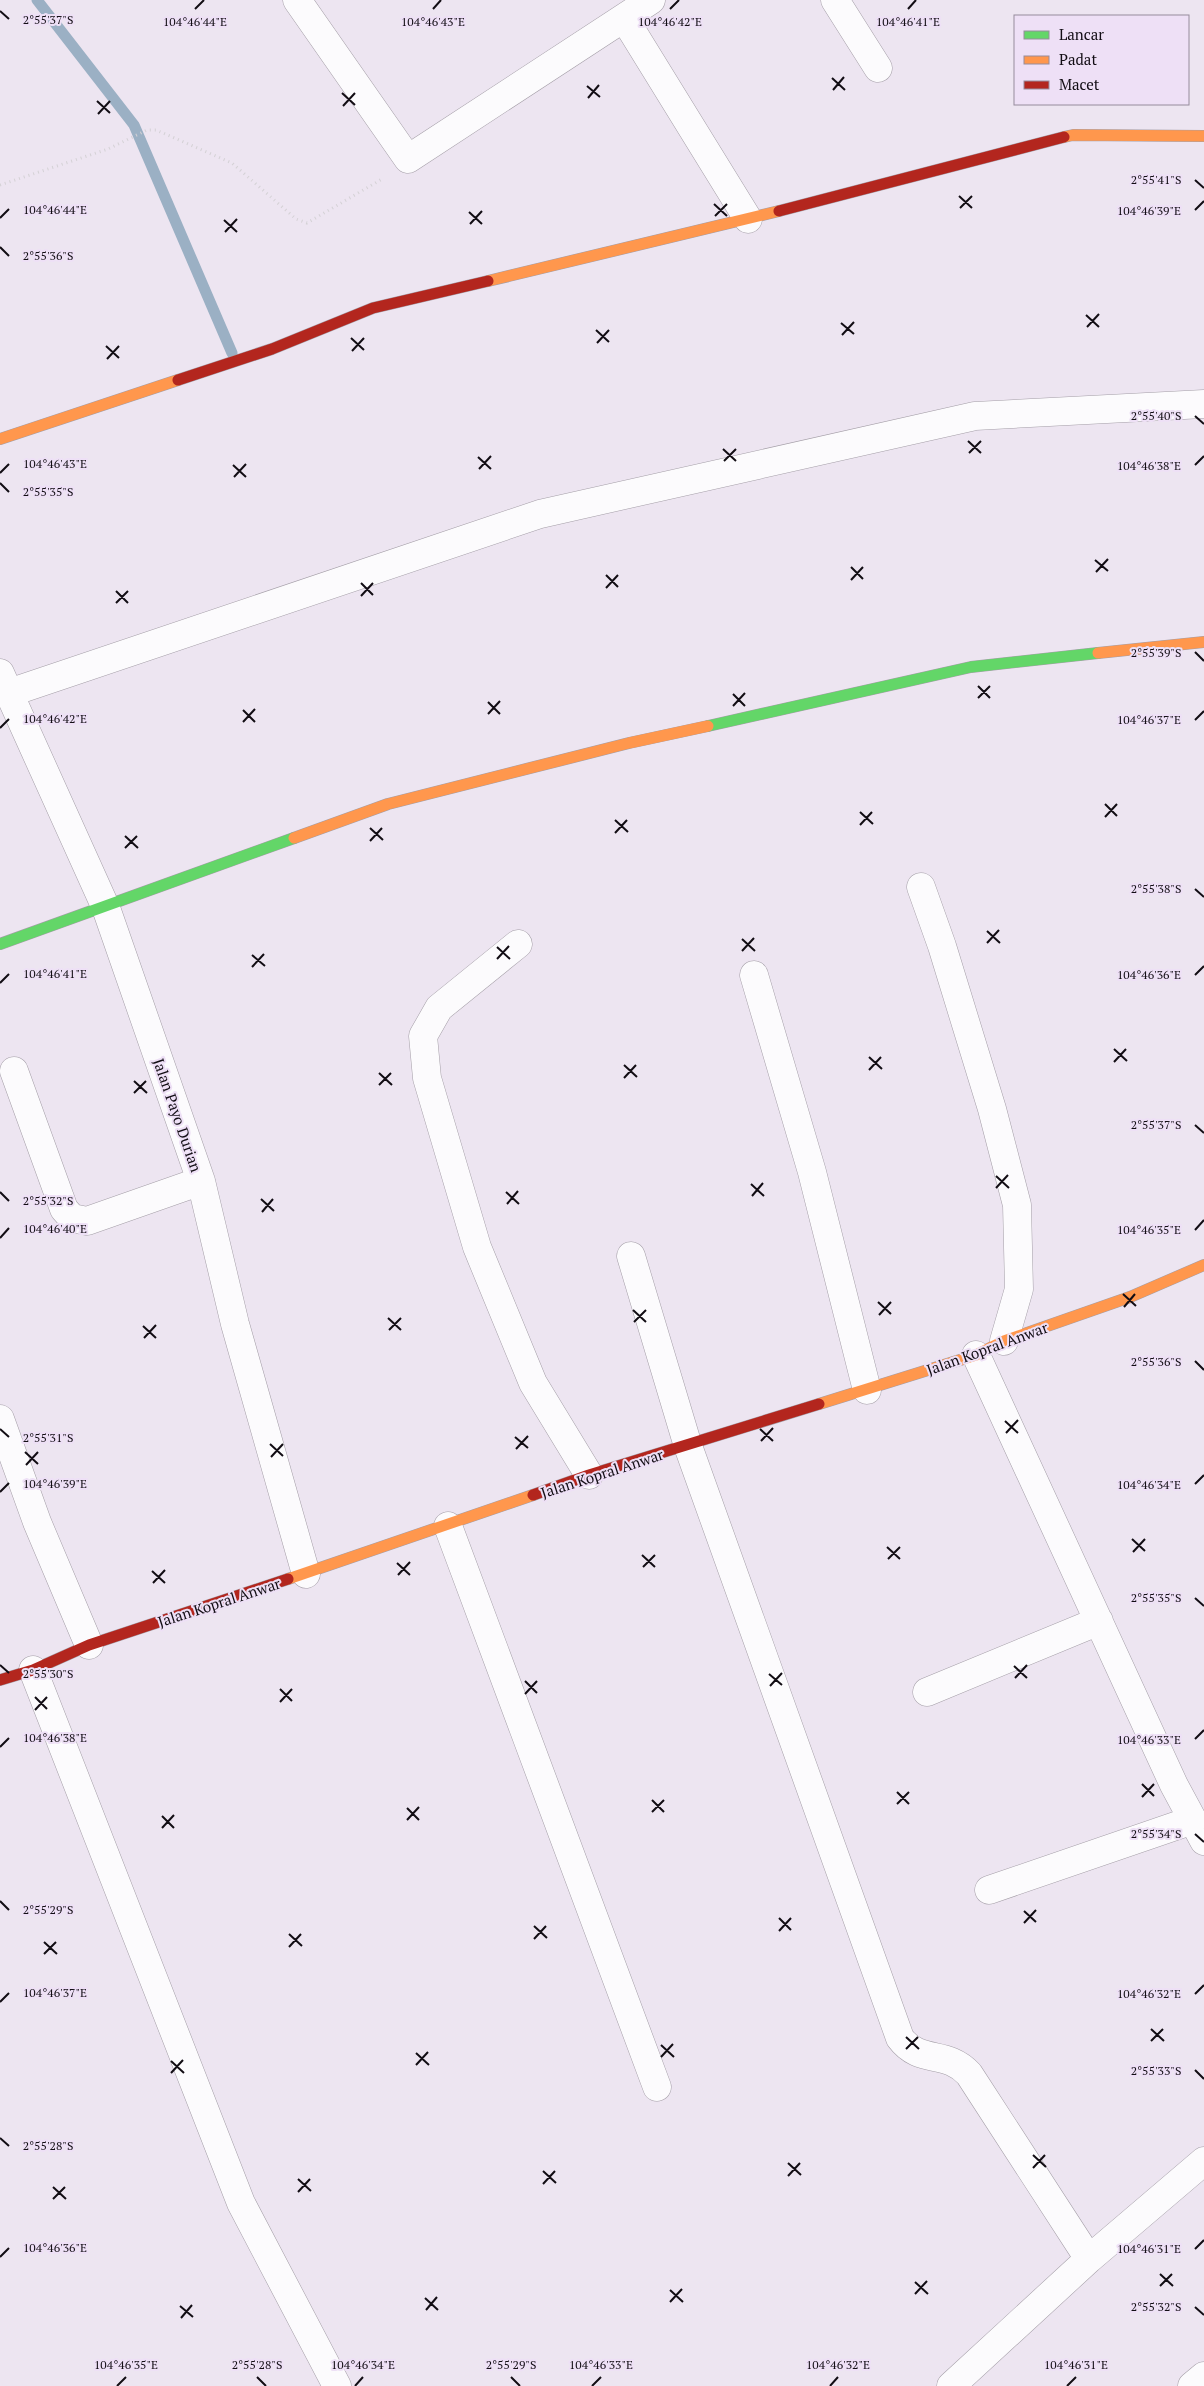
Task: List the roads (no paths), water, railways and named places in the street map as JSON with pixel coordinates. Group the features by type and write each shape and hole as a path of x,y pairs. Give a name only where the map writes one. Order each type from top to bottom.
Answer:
{"street":[{"path":"297,0 408,159 652,0"},
{"path":"835,0 878,68"},
{"path":"624,18 748,219"},
{"path":"0,439 272,349 373,308 748,219 1073,135 1204,136"},
{"path":"4,683 540,514 975,416 1204,404"},
{"path":"0,944 106,908 388,804 629,743 971,667 1204,642"},
{"name":"Jalan Payo Durian","path":"4,683 106,908 201,1181 235,1324 306,1574"},
{"path":"921,887 942,946 992,1109 1016,1205 1019,1289 1004,1341"},
{"path":"518,944 439,1008 424,1036 427,1078 477,1247 533,1383 589,1475"},
{"path":"754,975 812,1172 867,1390"},
{"path":"14,1071 64,1210 72,1218 87,1221 201,1181"},
{"path":"631,1256 688,1446 900,2038 906,2046 915,2052 924,2056 955,2061 969,2074 1089,2259"},
{"name":"Jalan Kopral Anwar","path":"0,1680 33,1670 89,1645 448,1526 589,1475 688,1446 976,1355 1004,1341 1130,1296 1204,1266"},
{"path":"976,1355 1198,1831 989,1890"},
{"path":"0,1419 37,1522 89,1645"},
{"path":"448,1526 657,2087"},
{"path":"927,1692 1099,1621"},
{"path":"33,1670 241,2203 337,2386"},
{"path":"951,2386 1089,2259 1204,2161"},
{"path":"1192,2386 1204,2376"}],"waterway":[{"path":"37,0 134,125 232,353"}]}
